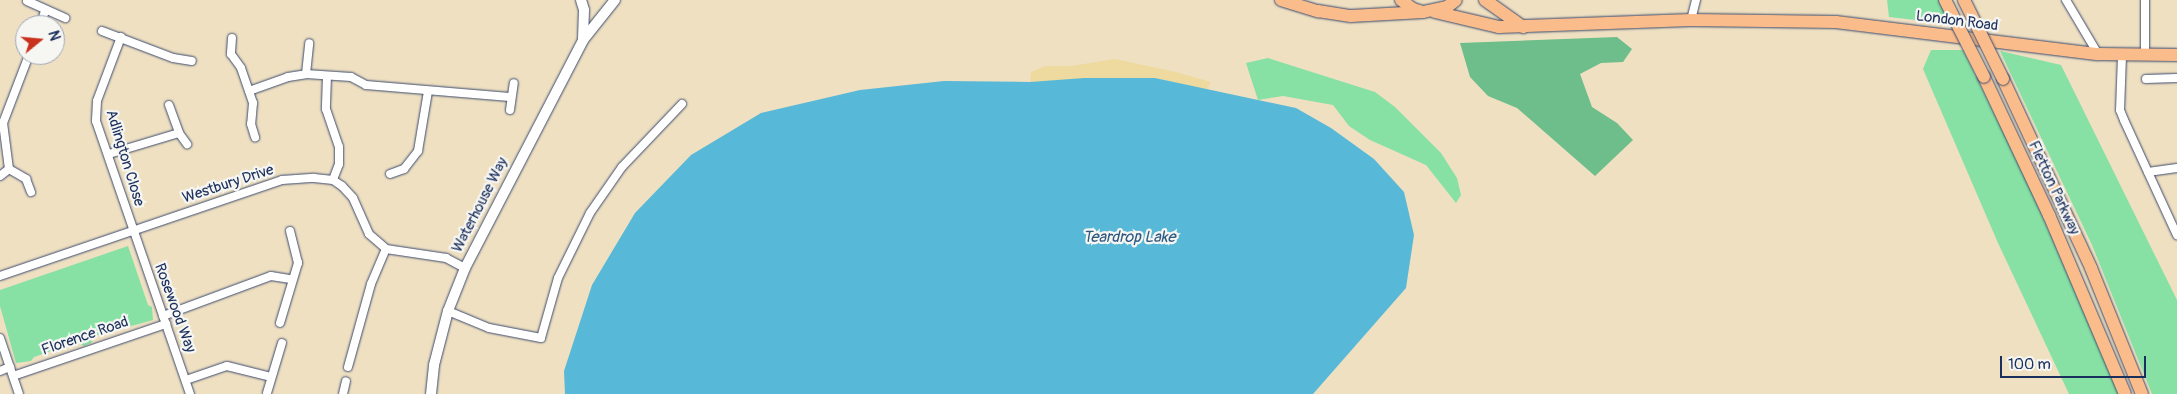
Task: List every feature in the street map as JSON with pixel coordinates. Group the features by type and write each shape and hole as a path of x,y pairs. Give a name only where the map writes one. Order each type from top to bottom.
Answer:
{"main road":[{"name":"London Road","path":"1286,1 1304,0"},
{"path":"1401,0 1413,9 1429,12 1456,0"},
{"path":"1485,0 1523,27"},
{"name":"Fletton Parkway","path":"1945,0 1984,77 2049,215 2125,394"},
{"name":"Fletton Parkway","path":"1964,0 2091,268 2142,394"},
{"name":"London Road","path":"1286,1 1318,11 1351,16 1429,12 1499,27 1691,20 1836,22 2098,54 2122,56 2177,55"}],"street":[{"name":"Waterhouse Way","path":"581,0 585,22 583,40"},
{"name":"Waterhouse Way","path":"431,394 434,365 448,312 465,268 583,40 615,0"},
{"path":"1691,20 1696,0"},
{"path":"2066,0 2098,54"},
{"path":"2145,0 2145,56"},
{"path":"27,1 56,15"},
{"path":"44,15 45,11"},
{"path":"102,31 173,58 192,61"},
{"name":"Adlington Close","path":"120,37 94,111 134,230"},
{"path":"232,38 231,54 241,68 253,104 251,124 255,138"},
{"path":"306,74 309,43"},
{"path":"2122,56 2120,110 2177,235"},
{"path":"9,170 3,123 25,65"},
{"path":"249,91 288,77 306,74 351,77 366,85 510,98"},
{"path":"327,76 326,109 339,146 339,164 332,180 353,198 369,234 386,249 446,258 465,268"},
{"path":"2146,79 2177,78"},
{"path":"510,110 510,98 514,83"},
{"path":"390,174 404,169 418,151 427,132 428,91"},
{"path":"169,105 179,133 187,144"},
{"path":"448,312 489,328 541,338 558,278 590,213 622,167 677,106"},
{"path":"109,154 179,133"},
{"path":"2148,172 2177,168"},
{"path":"0,176 9,170"},
{"path":"9,170 26,179 31,192"},
{"name":"Westbury Drive","path":"0,276 282,180 332,180"},
{"name":"Rosewood Way","path":"134,230 190,394"},
{"path":"280,323 291,279 298,263 290,231"},
{"path":"348,367 359,312 386,249"},
{"name":"Florence Road","path":"13,376 164,320 271,276 291,279"},
{"path":"0,338 19,394"},
{"path":"267,393 282,342"},
{"path":"186,380 227,366 271,377"},
{"path":"0,371 10,367"},
{"path":"342,394 346,381"}],"green space":[{"path":"1887,0 1939,0 1951,24 1889,17"},
{"path":"1617,37 1632,49 1623,62 1601,63 1580,74 1592,107 1617,123 1633,140 1595,176 1517,108 1488,96 1470,77 1460,43"},
{"path":"1931,50 1963,50 2028,183 2119,394 2069,394 1998,243 1923,69"},
{"path":"2000,51 2061,65 2177,300 2177,394 2152,394 2092,245"},
{"path":"1268,58 1375,92 1395,107 1441,153 1457,178 1461,195 1456,203 1426,165 1370,140 1349,126 1333,105 1283,96 1258,100 1246,63"},
{"path":"128,246 148,305 152,307 153,320 95,336 91,343 84,346 77,342 34,357 31,361 16,363 0,306 0,290"}],"sand":[{"path":"1115,59 1176,72 1211,82 1207,90 1155,78 1030,82 1031,72 1045,66 1071,66"}],"water":[{"name":"Teardrop Lake","path":"1084,78 1155,78 1296,108 1331,128 1374,159 1404,192 1414,235 1406,288 1313,394 565,394 564,371 592,285 635,213 691,155 761,113 860,90 944,81 1030,82"}]}
